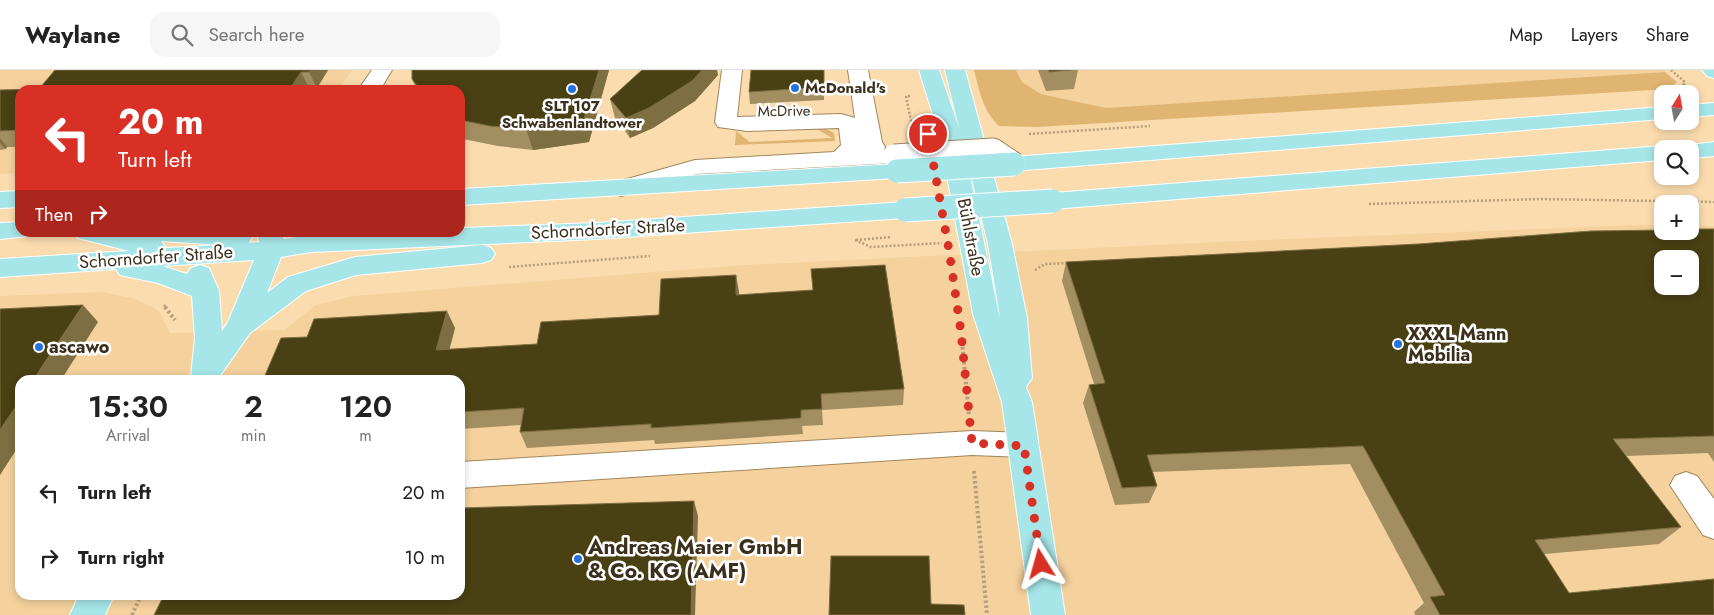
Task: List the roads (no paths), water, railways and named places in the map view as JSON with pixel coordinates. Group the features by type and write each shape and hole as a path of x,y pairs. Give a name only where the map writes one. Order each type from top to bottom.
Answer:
{"main road":[{"name":"Bühlstraße","path":"930,70 950,134 986,314 1017,402 1048,615"},
{"name":"Bühlstraße","path":"955,70 1000,244 1014,318 1018,365 1017,402"},
{"path":"1699,110 1714,109"},
{"path":"465,197 620,189 895,164 1039,163 1654,114"},
{"path":"1699,150 1714,149"},
{"path":"1545,163 1654,154"},
{"path":"1545,163 1654,167"},
{"name":"Schorndorfer Straße","path":"465,237 596,231 1052,201 1545,163"},
{"path":"1699,167 1714,168"},
{"path":"0,200 15,199"},
{"path":"0,231 15,230"},
{"path":"240,326 297,284 355,266 381,262 548,248 596,231"},
{"path":"105,237 191,255 206,291 208,323 205,375"},
{"name":"Schorndorfer Straße","path":"222,237 311,243 454,237"},
{"path":"206,375 240,326 270,240"},
{"name":"Schorndorfer Straße","path":"0,268 191,255 270,240"},
{"path":"38,265 145,270 172,277 206,291"},
{"path":"87,615 94,600"}],"street":[{"path":"732,70 726,122 747,124 841,121 850,123 852,146 840,160"},
{"name":"McDrive","path":"744,70 740,104 746,111 864,108"},
{"path":"858,70 871,145 895,164"},
{"path":"620,189 694,167 840,160 895,164"},
{"path":"465,475 972,443 1024,446"},
{"path":"1686,485 1714,525"}],"place":[{"name":"McDonald's","path":"795,88"},
{"name":"SLT 107 Schwabenlandtower","path":"572,89"},
{"name":"XXXL Mann Mobilia","path":"1398,344"},
{"name":"ascawo","path":"39,347"},
{"name":"Andreas Maier GmbH & Co. KG (AMF)","path":"578,559"}]}
